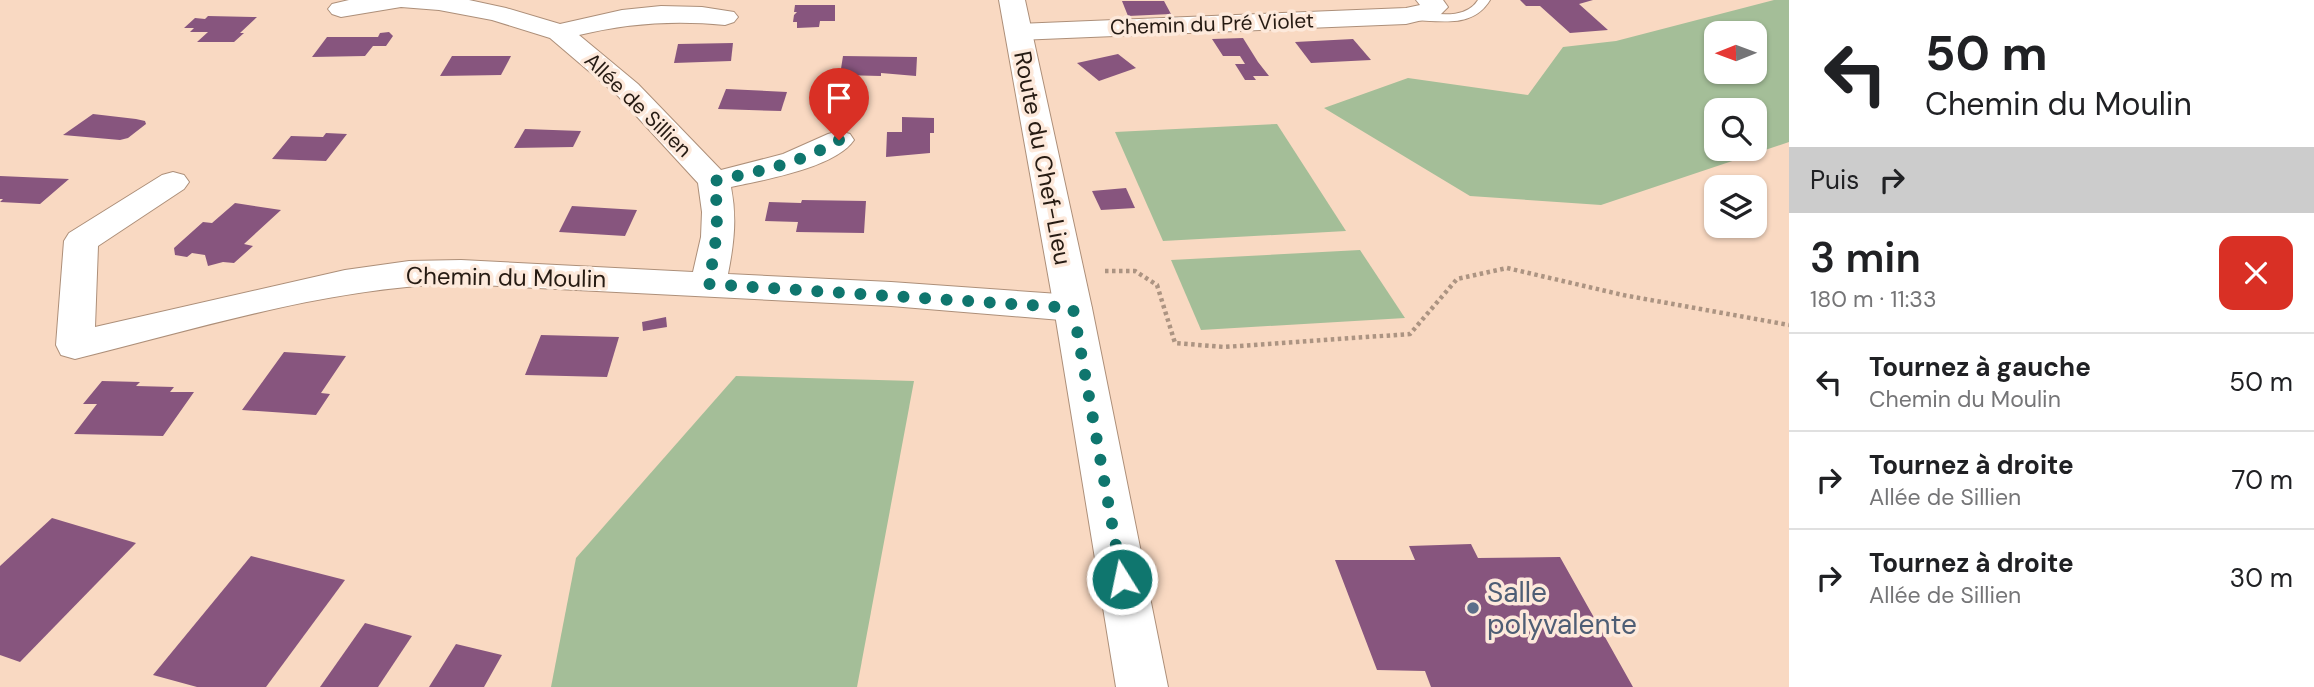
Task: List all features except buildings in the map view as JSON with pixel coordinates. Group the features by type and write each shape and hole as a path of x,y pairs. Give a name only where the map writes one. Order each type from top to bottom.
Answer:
{"street":[{"path":"341,9 397,0"},
{"name":"Allée de Sillien","path":"405,0 439,2 497,13 559,32 628,90 714,181"},
{"name":"Chemin du Pré Violet","path":"1015,16 1406,16 1430,11 1435,7 1429,0"},
{"name":"Allée de Sillien","path":"559,32 648,13 689,12 725,17"},
{"name":"Route du Chef-Lieu","path":"1015,16 1073,308 1142,687"},
{"path":"708,284 718,237 719,212 714,181 787,164 814,155 839,140"},
{"name":"Chemin du Moulin","path":"173,181 81,241 75,345 345,282 409,273 461,272 708,284 1073,308"}],"lane":[{"name":"Chemin du Pré Violet","path":"1406,16 1466,16 1480,9 1484,0"}],"path":[{"path":"1065,270 1135,271 1157,285 1175,343 1224,346 1410,334 1457,279 1507,268 1623,295 1789,326"}],"green space":[{"path":"1774,0 1789,0 1789,142 1767,149 1767,98 1704,98 1704,161 1732,161 1601,205 1470,196 1324,108 1408,78 1528,95 1563,47 1616,41"},
{"path":"1277,124 1346,231 1163,241 1115,132"},
{"path":"1360,250 1405,318 1201,330 1171,260"},
{"path":"736,376 914,381 857,687 551,687 576,558"}],"place":[{"name":"Salle polyvalente","path":"1473,608"}],"route":[{"path":"839,140 814,155 787,164 714,181 719,212 718,237 708,284 1073,308 1122,579"}]}
